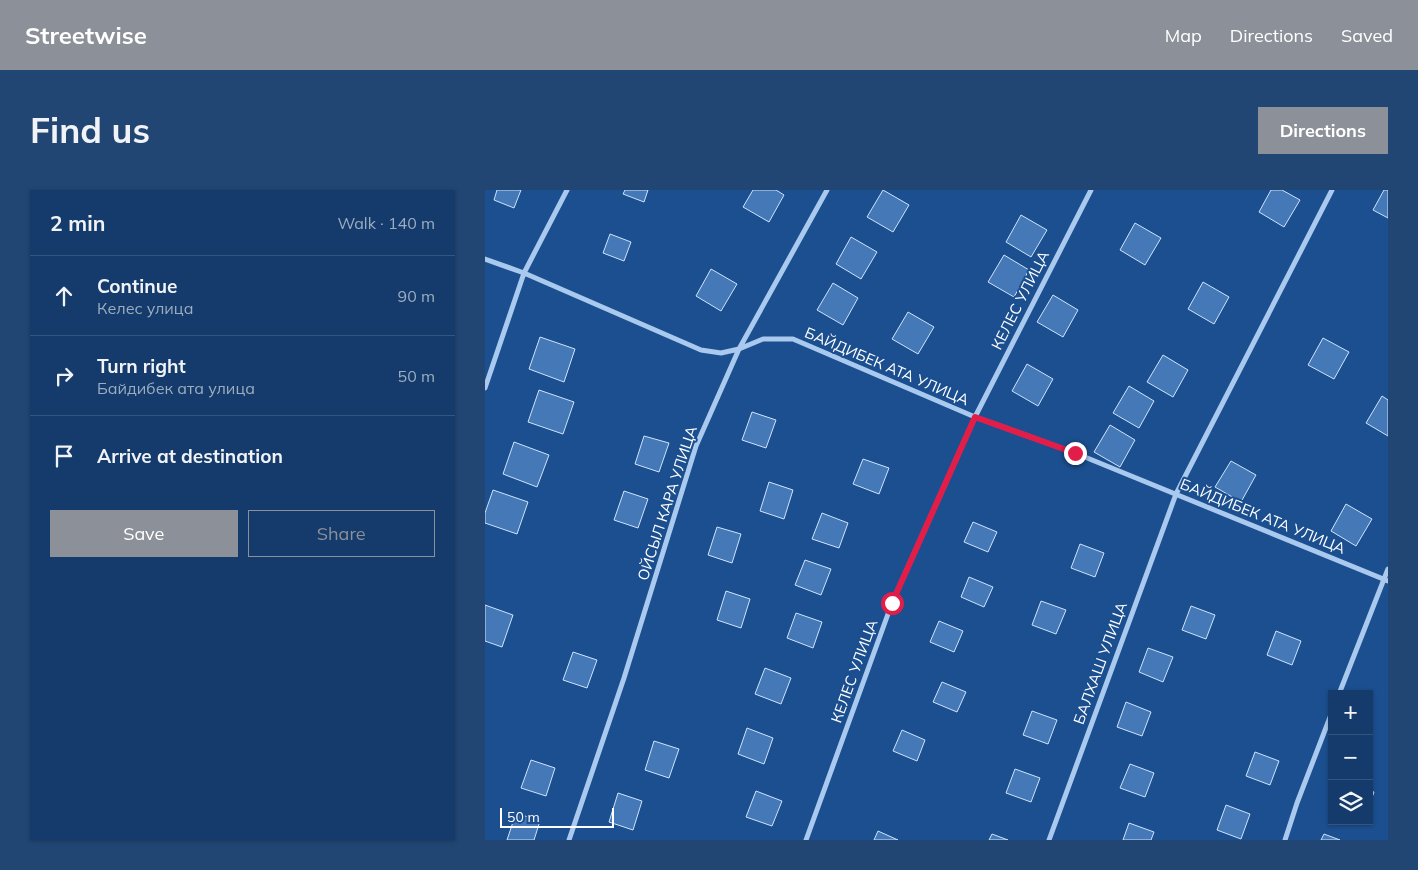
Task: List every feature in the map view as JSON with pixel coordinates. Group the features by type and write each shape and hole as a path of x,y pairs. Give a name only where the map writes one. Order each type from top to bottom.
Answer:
{"street":[{"path":"485,388 524,273 567,190"},
{"name":"ОЙСЫЛ КАРА УЛИЦА","path":"569,840 624,678 696,446 739,349 827,190"},
{"name":"КЕЛЕС УЛИЦА","path":"806,840 892,603 975,417 1091,190"},
{"name":"БАЛХАШ УЛИЦА","path":"1049,840 1176,494 1332,190"},
{"name":"БАЙДИБЕК АТА УЛИЦА","path":"485,259 524,273 701,350 721,353 739,349 763,340 793,339 975,417 1075,453 1385,580"},
{"path":"1341,690 1388,569"},
{"path":"1285,840 1328,722"}],"building":[{"path":"497,190 521,190 514,208 494,200"},
{"path":"625,190 648,190 644,202 623,194"},
{"path":"753,190 776,190 784,195 769,222 743,207"},
{"path":"883,190 909,205 893,232 867,217"},
{"path":"1271,190 1282,190 1300,200 1284,227 1259,212"},
{"path":"1384,190 1388,190 1388,218 1373,210"},
{"path":"1021,215 1047,230 1031,257 1006,242"},
{"path":"1135,223 1161,238 1145,265 1120,250"},
{"path":"610,234 631,242 624,261 603,253"},
{"path":"851,237 877,252 861,279 836,264"},
{"path":"1004,255 1029,270 1014,297 988,282"},
{"path":"711,269 737,284 721,311 696,296"},
{"path":"1203,282 1229,297 1214,324 1188,309"},
{"path":"833,283 858,298 843,325 817,310"},
{"path":"1053,295 1078,310 1063,337 1037,322"},
{"path":"908,312 934,327 918,354 892,339"},
{"path":"540,337 575,349 564,382 529,369"},
{"path":"1323,338 1349,352 1334,379 1308,365"},
{"path":"1163,355 1188,370 1173,397 1147,382"},
{"path":"1027,364 1053,379 1038,406 1012,391"},
{"path":"1129,386 1154,401 1139,428 1113,413"},
{"path":"539,390 574,402 563,434 528,422"},
{"path":"1382,396 1388,400 1388,436 1366,423"},
{"path":"752,412 776,420 766,448 742,440"},
{"path":"1110,425 1135,440 1120,467 1094,452"},
{"path":"644,436 669,443 659,472 635,464"},
{"path":"514,442 549,455 537,487 503,474"},
{"path":"863,459 889,468 879,494 853,484"},
{"path":"1231,461 1256,475 1241,502 1215,487"},
{"path":"769,482 793,490 784,519 760,511"},
{"path":"493,490 528,502 517,534 485,523 485,513"},
{"path":"624,491 648,499 638,528 614,520"},
{"path":"1346,504 1372,519 1356,546 1331,531"},
{"path":"822,513 848,523 839,548 812,539"},
{"path":"973,522 997,532 988,552 964,542"},
{"path":"717,527 741,534 732,563 708,555"},
{"path":"1080,544 1104,553 1095,577 1071,568"},
{"path":"805,560 831,569 821,595 795,585"},
{"path":"969,577 993,587 984,607 961,597"},
{"path":"726,591 750,599 741,628 717,620"},
{"path":"1041,601 1066,610 1056,634 1032,625"},
{"path":"485,605 513,615 502,647 485,641"},
{"path":"1191,606 1215,615 1206,639 1182,630"},
{"path":"796,613 822,622 813,648 787,638"},
{"path":"939,621 963,631 954,652 930,642"},
{"path":"1276,631 1301,641 1292,665 1267,655"},
{"path":"1148,648 1173,657 1163,682 1139,672"},
{"path":"573,652 597,660 587,688 563,680"},
{"path":"765,668 791,678 781,704 755,694"},
{"path":"942,682 966,692 957,712 933,702"},
{"path":"1126,702 1151,712 1142,736 1117,727"},
{"path":"1032,711 1057,720 1048,744 1023,735"},
{"path":"747,728 773,738 764,764 738,754"},
{"path":"902,730 925,740 917,761 893,751"},
{"path":"654,741 679,749 669,778 645,770"},
{"path":"1255,752 1279,761 1270,785 1246,776"},
{"path":"531,760 555,768 546,796 521,788"},
{"path":"1130,764 1154,773 1145,797 1120,788"},
{"path":"1015,769 1040,778 1031,802 1006,793"},
{"path":"756,791 782,801 772,826 746,817"},
{"path":"618,793 642,801 633,830 609,822"},
{"path":"1226,805 1250,814 1241,839 1217,830"},
{"path":"516,813 540,821 534,840 507,840"},
{"path":"1129,823 1154,832 1151,840 1123,840"},
{"path":"878,831 898,840 874,840"},
{"path":"992,834 1008,840 989,840"},
{"path":"1324,834 1340,840 1321,840"}],"route":[{"path":"892,603 975,417 1075,453"}]}
